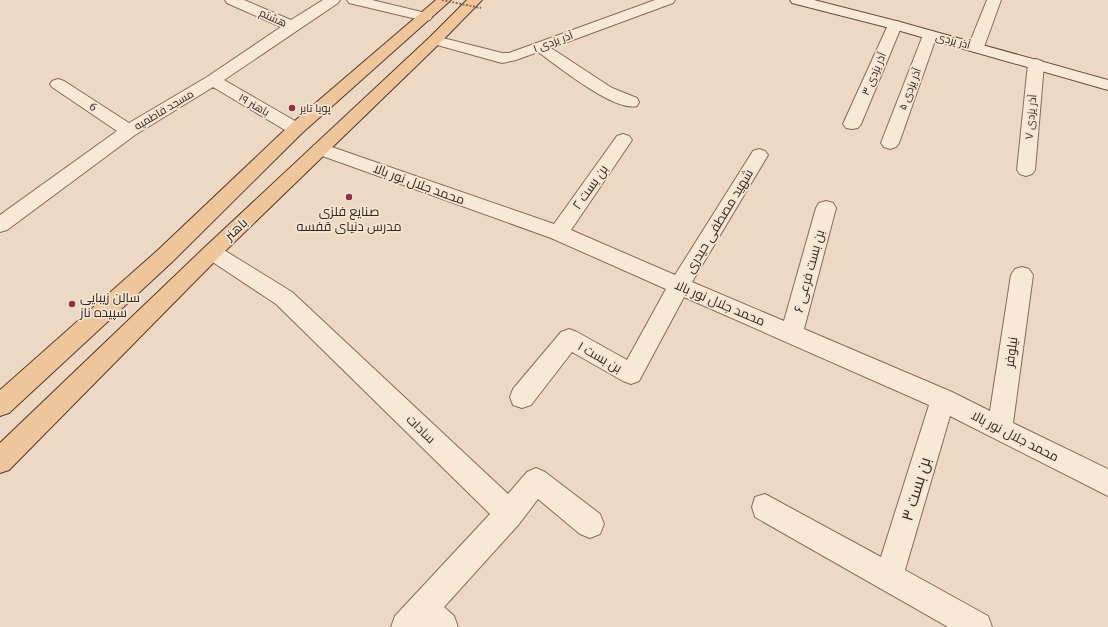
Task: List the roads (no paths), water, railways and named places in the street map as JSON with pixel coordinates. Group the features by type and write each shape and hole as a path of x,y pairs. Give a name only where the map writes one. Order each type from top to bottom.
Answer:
{"main road":[{"path":"0,405 165,256 296,129 443,0"},
{"name":"باهنر","path":"0,461 212,252 435,40 477,4"}],"street":[{"name":"هشتم","path":"232,0 292,26"},
{"name":"مسجد فاطمیه","path":"0,225 129,132 213,80 333,0"},
{"path":"354,0 424,18"},
{"name":"آذر یزدی ۱","path":"435,40 502,58 511,57 668,0"},
{"name":"آذر یزدی","path":"797,0 976,47 1108,85"},
{"path":"976,47 994,0"},
{"name":"آذر یزدی ۳","path":"852,124 895,25"},
{"name":"آذر یزدی ۵","path":"890,143 930,35"},
{"path":"540,47 606,92 631,102"},
{"name":"آذر یزدی ۷","path":"1026,170 1036,64"},
{"name":"باهنر ۱۹","path":"213,80 296,129"},
{"name":"6","path":"58,84 129,132"},
{"name":"بن بست ۲","path":"558,233 623,140"},
{"name":"محمد جلال نور بالا","path":"320,149 558,233 943,400 1108,484"},
{"name":"شهید مصطفی حیدری","path":"680,286 759,155"},
{"name":"بن بست فرعی ۶","path":"791,334 826,208"},
{"name":"سادات","path":"212,252 284,298 509,514"},
{"name":"نیلوفر","path":"1000,428 1022,275"},
{"name":"بن بست ۱","path":"522,397 569,338 630,374 680,286"},
{"name":"بن بست ۳","path":"889,577 943,400"},
{"path":"424,621 536,481 590,524"},
{"path":"765,507 977,627"}],"place":[{"name":"پویا تایر","path":"292,108"},
{"name":"صنایع فلزی مدرس دنیای قفسه","path":"349,197"},
{"name":"سالن زیبایی سپیده ناز","path":"72,304"}]}
